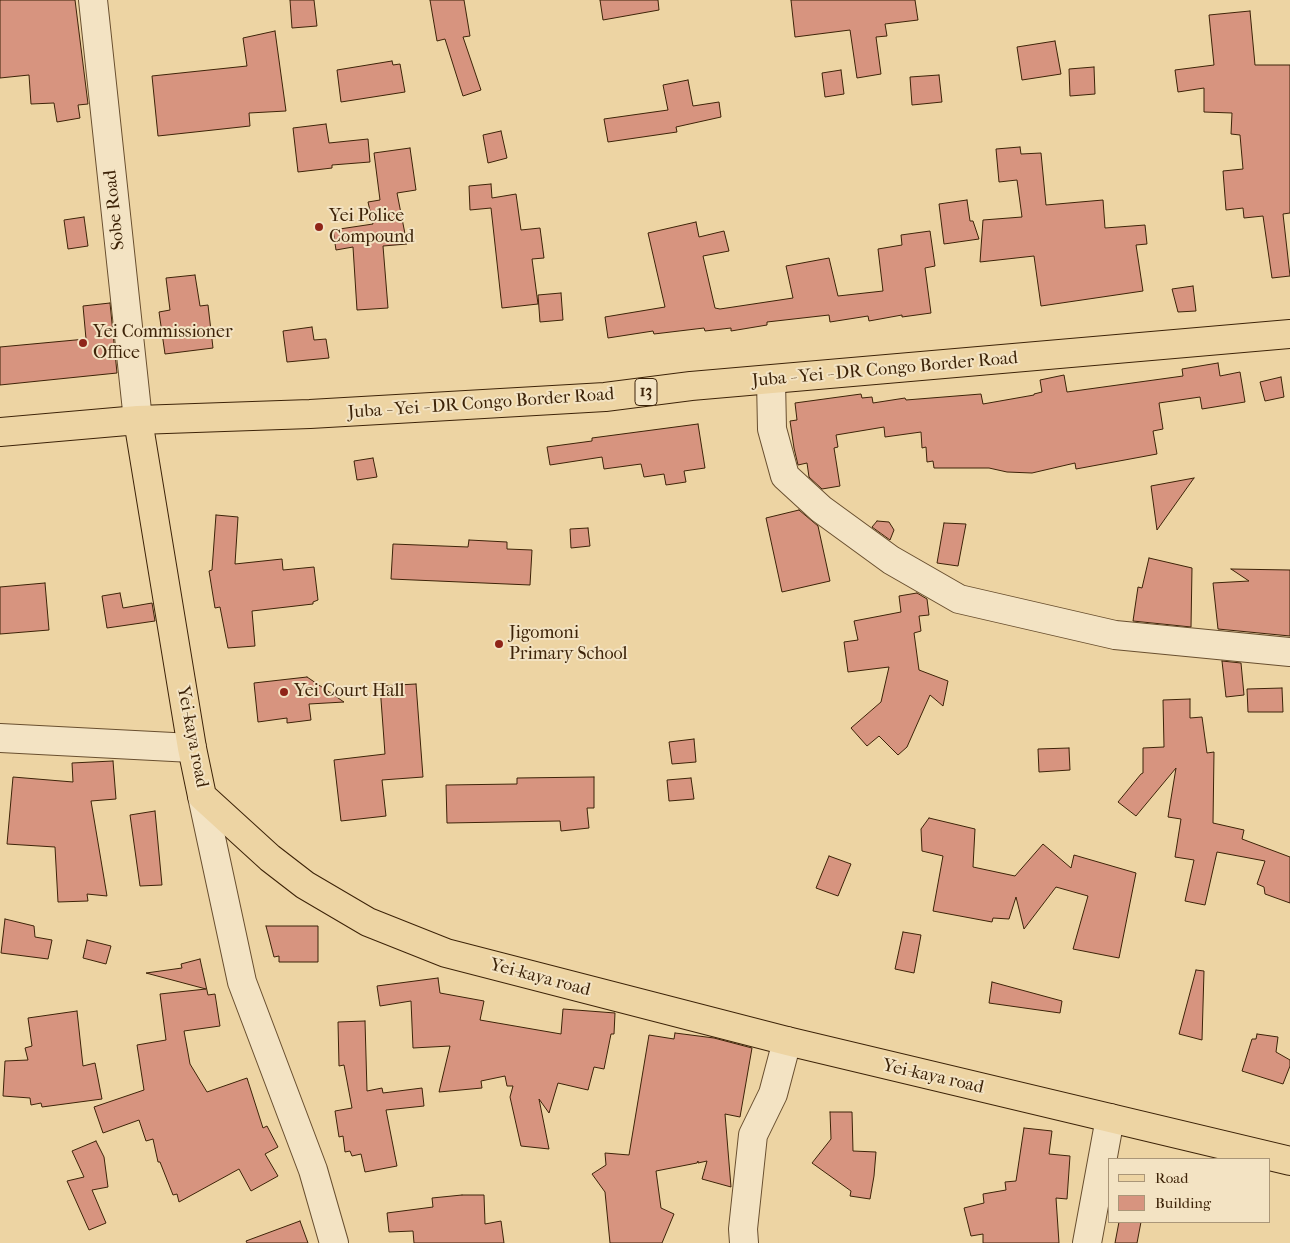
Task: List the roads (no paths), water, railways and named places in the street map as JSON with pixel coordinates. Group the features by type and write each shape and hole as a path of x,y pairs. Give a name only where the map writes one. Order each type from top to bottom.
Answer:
{"main road":[{"name":"Juba - Yei - DR Congo Border Road","path":"0,432 138,420 310,414 585,398 691,386 1290,334"},
{"name":"Yei-kaya road","path":"138,420 192,748 202,796 270,858 305,885 368,922 446,953 787,1042 1290,1160"}],"street":[{"name":"Sobe Road","path":"93,0 138,420"},
{"path":"771,380 772,430 785,476 821,509 891,560 959,599 1115,635 1290,652"},
{"path":"0,738 192,748"},
{"path":"202,796 242,982 312,1170 334,1243"},
{"path":"744,1243 743,1229 753,1136 773,1094 787,1042"},
{"path":"1087,1243 1110,1118"}],"place":[{"name":"Yei Police Compound","path":"319,227"},
{"name":"Yei Commissioner Office","path":"83,343"},
{"name":"Jigomoni Primary School","path":"499,644"},
{"name":"Yei Court Hall","path":"284,692"}]}
